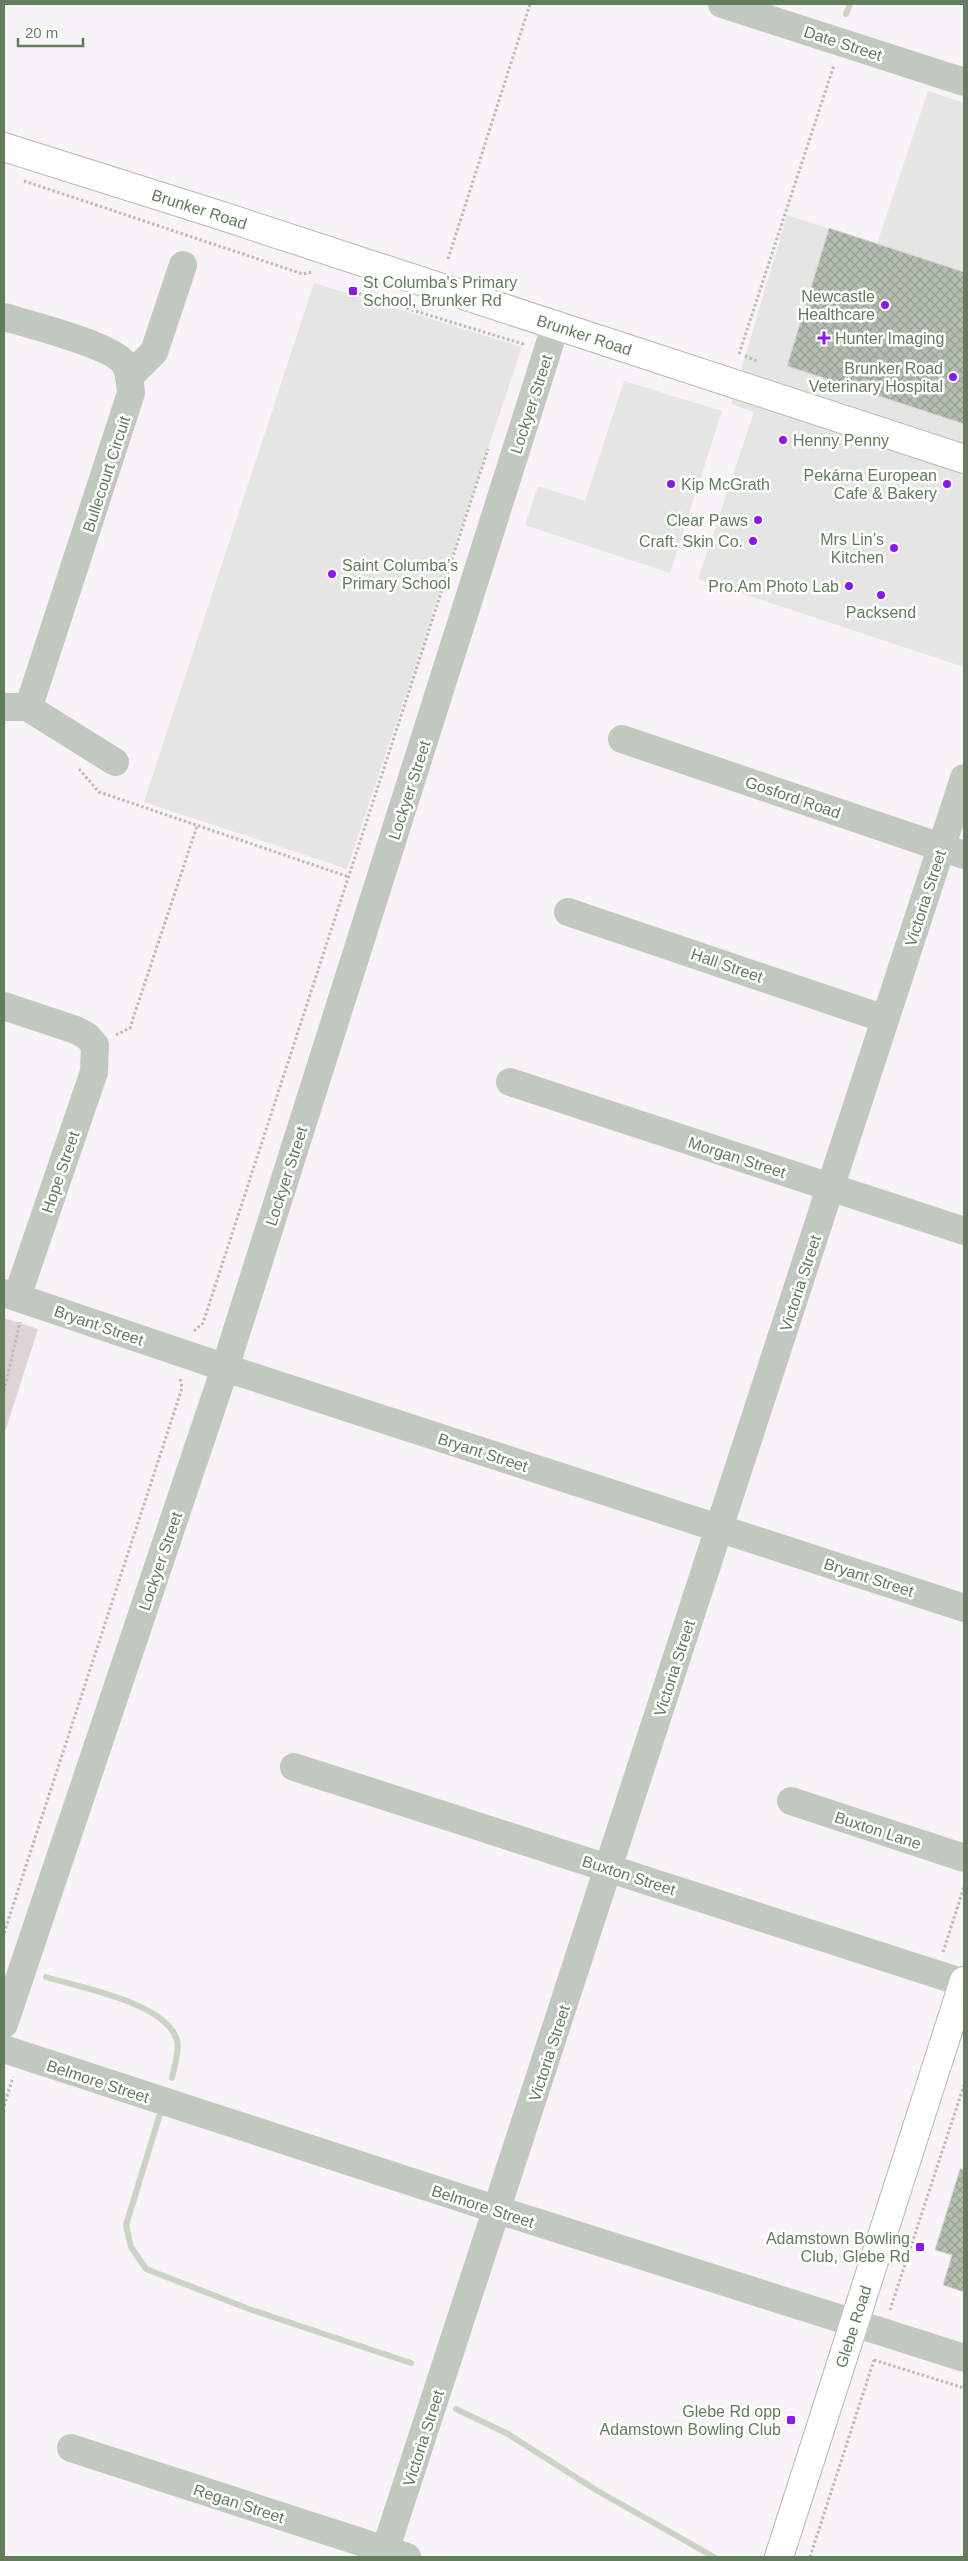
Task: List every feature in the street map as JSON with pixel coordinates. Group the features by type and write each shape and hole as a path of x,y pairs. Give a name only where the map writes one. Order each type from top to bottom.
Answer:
{"main road":[{"name":"Brunker Road","path":"4,146 556,324 964,459"},
{"name":"Glebe Road","path":"779,2557 964,1982"}],"street":[{"name":"Date Street","path":"722,4 964,82"},
{"path":"4,317 105,349 124,362 129,377 154,352 184,265"},
{"name":"Lockyer Street","path":"4,2024 225,1368 556,324"},
{"name":"Bullecourt Circuit","path":"15,707 31,700 127,411 131,393 129,377"},
{"name":"Bullecourt Circuit","path":"15,707 115,762"},
{"name":"Gosford Road","path":"622,739 953,851"},
{"name":"Victoria Street","path":"392,2555 498,2210 885,1019 953,851 964,778"},
{"name":"Hall Street","path":"568,912 885,1019"},
{"path":"4,1006 76,1030 87,1036 95,1045"},
{"name":"Hope Street","path":"14,1304 94,1072 95,1045"},
{"name":"Morgan Street","path":"510,1082 964,1231"},
{"name":"Bryant Street","path":"14,1304 225,1368 964,1608"},
{"name":"Buxton Street","path":"294,1767 964,1982"},
{"name":"Buxton Lane","path":"791,1801 964,1858"},
{"name":"Belmore Street","path":"4,2049 498,2210 964,2358"},
{"name":"Regan Street","path":"71,2448 392,2555"}],"path":[{"path":"448,259 530,4"},
{"path":"739,354 835,62"},
{"path":"16,178 303,274 318,270"},
{"path":"346,280 360,294 523,344 522,347"},
{"path":"745,356 757,361"},
{"path":"188,1337 203,1322 491,441"},
{"path":"99,792 348,877"},
{"path":"95,1045 130,1028 197,826"},
{"path":"4,1391 14,1304"},
{"path":"4,1933 182,1388 179,1372"},
{"path":"940,1960 964,1887"},
{"path":"4,2106 13,2077"},
{"path":"889,2312 964,2085"},
{"path":"810,2557 876,2352"},
{"path":"874,2360 964,2388"}],"shaded area":[{"path":"928,91 964,103 964,667 698,579 754,412 731,404 787,215 877,244"},
{"name":"Saint Columba’s Primary School","path":"314,283 522,347 347,869 144,802"},
{"path":"624,381 722,411 670,573 525,525 538,486 585,501"},
{"path":"4,1318 38,1329 4,1435"}],"building":[{"name":"Newcastle Healthcare","path":"829,228 964,272 964,424 787,366"},
{"path":"960,2169 964,2169 964,2292 943,2285 952,2255 935,2250"}],"waterway":[{"path":"846,14 850,4"},
{"path":"46,1977 120,1998 140,2006 156,2016 169,2027 177,2040 177,2054 172,2078"},
{"path":"160,2114 126,2225 131,2247 146,2269 249,2309 411,2363"},
{"path":"456,2409 508,2434 596,2490 714,2557"}],"place":[{"name":"St Columba's Primary School, Brunker Rd","path":"353,291"},
{"name":"Newcastle Healthcare","path":"885,305"},
{"name":"Hunter Imaging","path":"824,338"},
{"name":"Brunker Road Veterinary Hospital","path":"953,377"},
{"name":"Henny Penny","path":"783,440"},
{"name":"Kip McGrath","path":"671,484"},
{"name":"Pekárna European Cafe & Bakery","path":"947,484"},
{"name":"Clear Paws","path":"758,520"},
{"name":"Craft. Skin Co.","path":"753,541"},
{"name":"Mrs Lin’s Kitchen","path":"894,548"},
{"name":"Saint Columba’s Primary School","path":"332,574"},
{"name":"Pro.Am Photo Lab","path":"849,586"},
{"name":"Packsend","path":"881,595"},
{"name":"Adamstown Bowling Club, Glebe Rd","path":"920,2247"},
{"name":"Glebe Rd opp Adamstown Bowling Club","path":"791,2420"}]}
